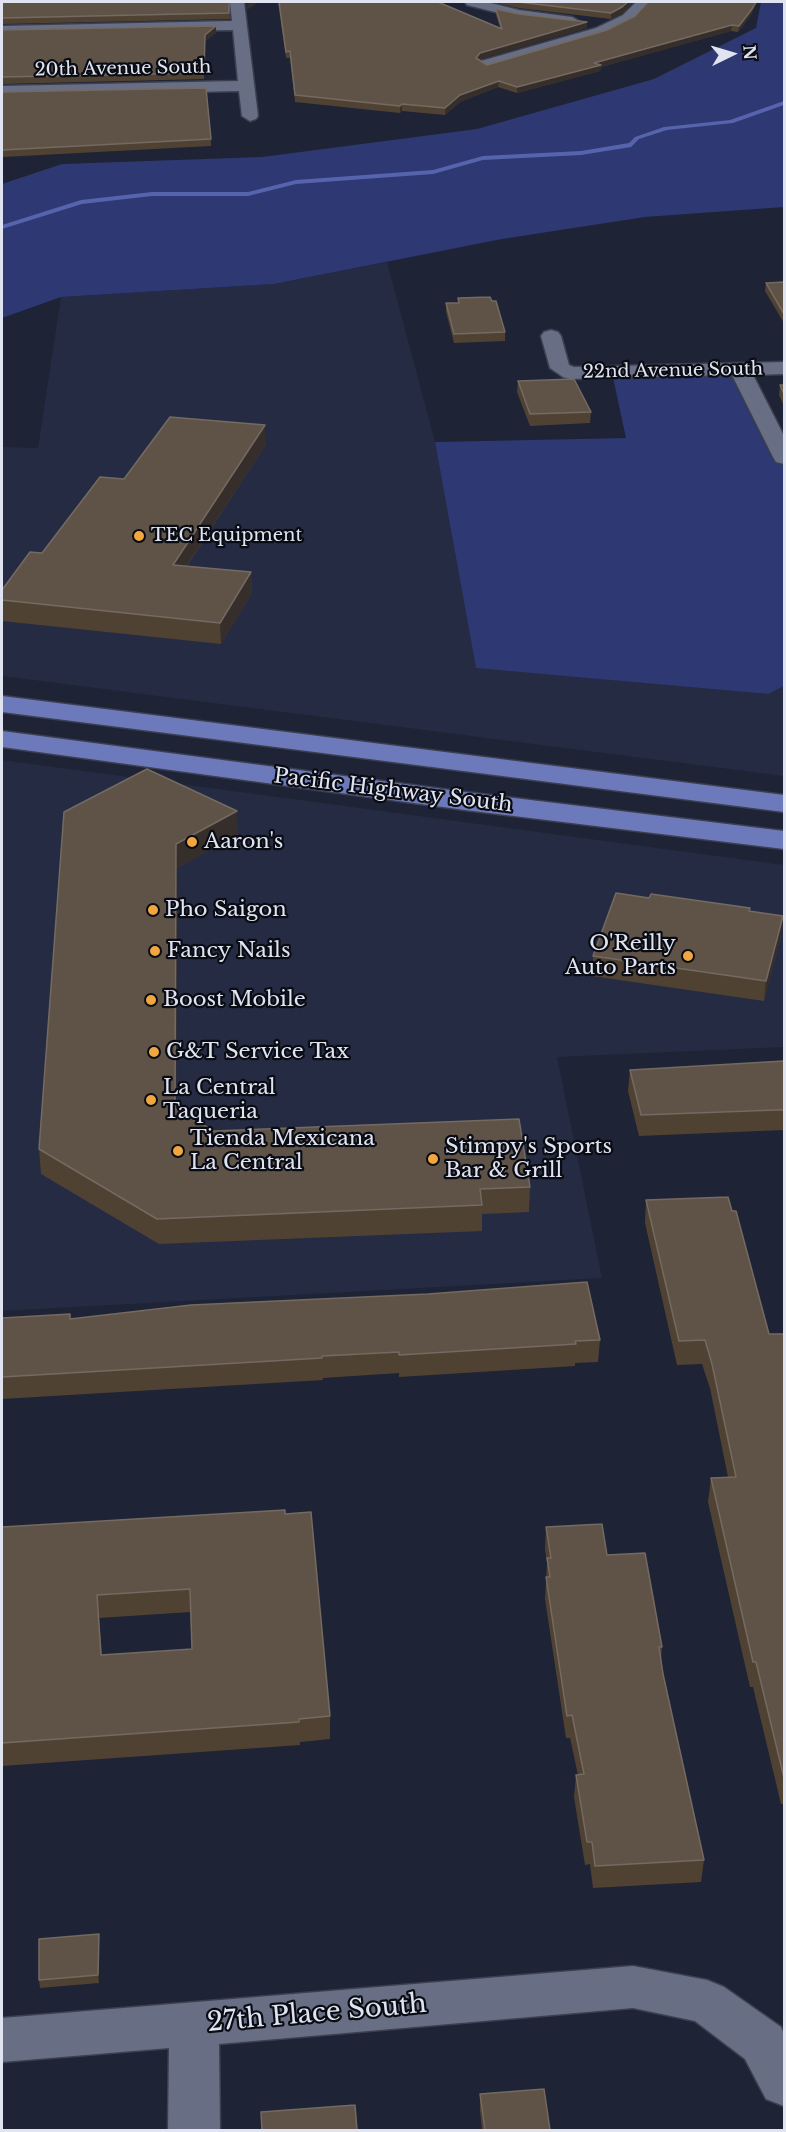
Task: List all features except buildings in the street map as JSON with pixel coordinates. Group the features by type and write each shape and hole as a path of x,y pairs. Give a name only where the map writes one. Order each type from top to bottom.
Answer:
{"main road":[{"name":"Pacific Highway South","path":"2,704 784,804"},
{"name":"Pacific Highway South","path":"2,740 784,840"}],"street":[{"path":"237,2 249,116"},
{"path":"472,2 519,14 618,24"},
{"path":"486,64 589,35 618,24 633,14 643,2"},
{"path":"2,30 239,25"},
{"name":"20th Avenue South","path":"2,91 246,86"},
{"name":"22nd Avenue South","path":"551,336 560,368 570,373 784,368"},
{"path":"739,369 784,457"},
{"name":"27th Place South","path":"2,2040 633,1987 707,2002 763,2043 784,2083"},
{"path":"194,2025 194,2130"}],"shaded area":[{"path":"761,2 784,2 784,207 645,217 502,239 274,284 61,297 2,318 2,184 62,164 262,157 477,129 654,79 756,28"},
{"path":"387,262 435,442 476,667 768,694 784,686 784,776 2,676 2,447 38,448 61,297 274,284"},
{"path":"739,369 784,457 784,686 768,694 476,668 435,442 626,438 612,373"},
{"path":"2,760 784,865 784,1047 557,1057 602,1278 2,1311"}],"waterway":[{"path":"2,227 81,202 152,194 248,194 296,182 433,172 483,158 581,153 631,145 637,138 666,128 731,122 784,103"}],"place":[{"name":"TEC Equipment","path":"139,536"},
{"name":"Aaron's","path":"192,842"},
{"name":"Pho Saigon","path":"153,910"},
{"name":"Fancy Nails","path":"155,951"},
{"name":"O'Reilly Auto Parts","path":"688,956"},
{"name":"Boost Mobile","path":"151,1000"},
{"name":"G&T Service Tax","path":"154,1052"},
{"name":"La Central Taqueria","path":"151,1100"},
{"name":"Tienda Mexicana La Central","path":"178,1151"},
{"name":"Stimpy's Sports Bar & Grill","path":"433,1159"}]}
